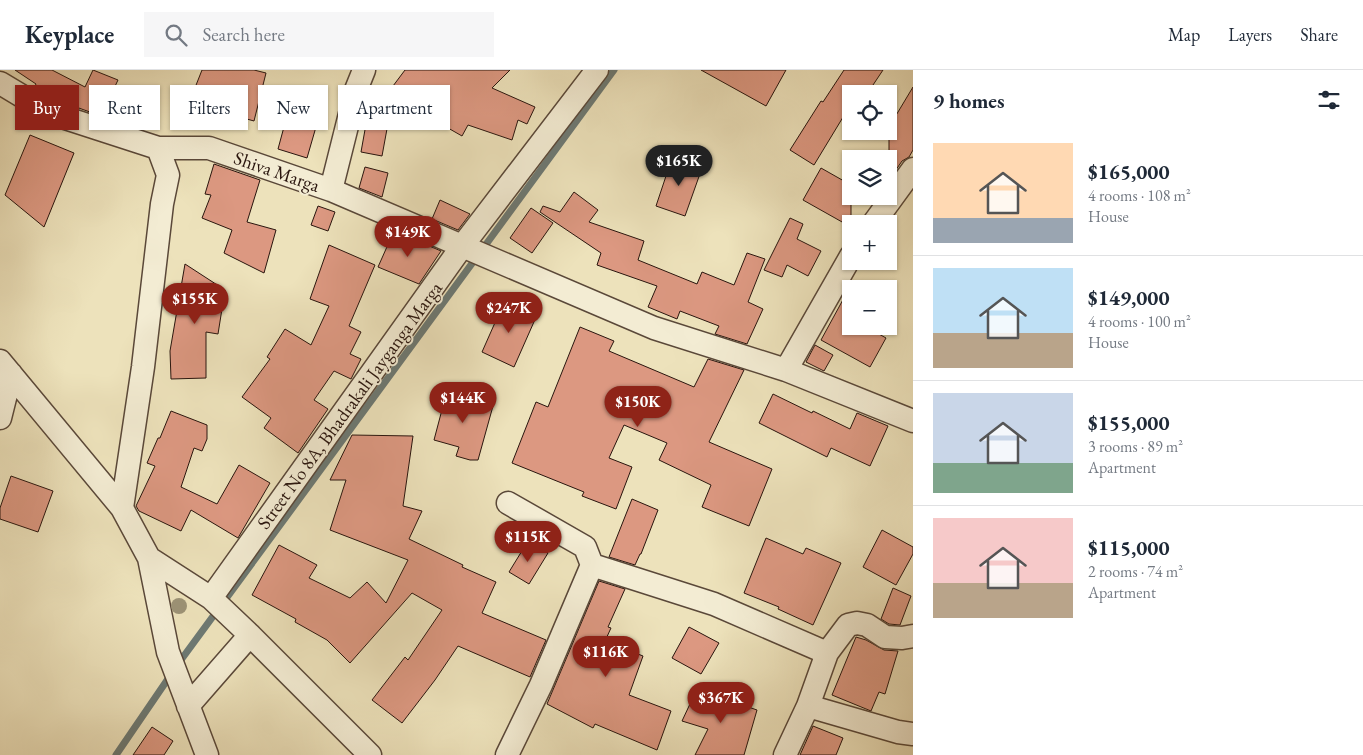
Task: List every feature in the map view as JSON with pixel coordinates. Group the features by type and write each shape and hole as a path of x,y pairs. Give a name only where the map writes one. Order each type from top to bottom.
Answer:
{"street":[{"name":"Shiva Marga","path":"0,83 50,112 158,148 209,148 331,190 356,90 364,70"},
{"name":"Street No 8A, Bhadrakali Jayganga Marga","path":"211,598 463,245 597,70"},
{"path":"122,508 143,367 162,204 168,175 158,148"},
{"path":"880,215 913,169"},
{"path":"331,190 654,328 786,370 913,421"},
{"path":"786,370 843,270"},
{"path":"6,367 122,508 149,558 168,652 207,755"},
{"path":"0,418 6,367"},
{"path":"507,755 540,685 592,565 585,547 508,503"},
{"path":"149,558 211,598 370,755"},
{"path":"592,565 714,604 827,653"},
{"path":"785,755 808,706 827,653 848,625 857,622 867,625 885,637 902,638 913,636"},
{"path":"188,706 250,635"},
{"path":"808,706 898,732 913,734"}],"building":[{"path":"15,70 52,70 85,87 93,70 118,80 116,85 89,85 89,112 79,108 79,85 36,84"},
{"path":"202,70 254,70 266,73 263,85 258,85 258,105 254,121 248,119 248,85 196,85"},
{"path":"405,70 510,70 492,88 535,107 527,124 518,120 512,140 468,125 462,136 450,129 450,85 394,85"},
{"path":"701,70 786,70 766,106"},
{"path":"844,70 883,70 873,85 842,85 842,119 814,165 790,150 821,101 823,102"},
{"path":"913,87 913,150 909,157 902,161 897,168 897,150 889,150 889,140 897,140 897,114"},
{"path":"283,130 315,130 307,158 278,149"},
{"path":"365,130 387,130 382,156 361,152"},
{"path":"30,135 74,153 44,227 5,195"},
{"path":"672,158 702,168 685,216 656,206"},
{"path":"214,164 260,180 247,222 276,230 264,273 224,253 232,230 202,218 211,195 205,194"},
{"path":"365,167 388,173 382,197 359,188"},
{"path":"821,168 842,180 842,205 851,205 851,215 842,215 842,222 803,200"},
{"path":"574,192 598,210 589,222 644,241 638,260 697,284 702,272 734,285 747,253 765,259 748,302 763,309 747,344 715,334 719,326 680,311 677,319 648,307 657,286 597,265 601,253 540,212 543,206 560,212"},
{"path":"440,200 470,214 458,230 432,219"},
{"path":"318,206 335,212 328,231 311,225"},
{"path":"531,208 553,223 532,253 510,238"},
{"path":"790,218 803,224 797,239 821,251 808,276 787,265 782,277 764,270"},
{"path":"394,231 441,251 419,284 378,267"},
{"path":"329,245 375,265 349,326 361,332 350,354 361,359 351,379 334,371 314,400 328,409 298,453 264,428 271,418 242,397 270,359 267,357 285,329 311,345 329,306 310,299"},
{"path":"185,264 225,290 218,334 206,332 206,378 171,379 170,351"},
{"path":"505,300 537,315 514,367 482,352"},
{"path":"842,302 842,335 881,335 886,338 870,367 821,340"},
{"path":"580,327 614,341 609,351 694,387 708,359 744,370 709,442 772,469 749,526 702,507 711,485 659,460 667,443 624,425 609,458 632,467 616,509 582,496 584,492 512,463 536,402 548,407"},
{"path":"815,345 833,355 824,371 806,362"},
{"path":"448,387 468,392 466,399 493,406 478,460 456,456 459,447 434,440"},
{"path":"773,394 850,429 857,413 888,426 870,466 831,448 827,457 759,423"},
{"path":"171,411 207,425 207,439 202,451 194,448 181,487 217,504 239,465 270,483 238,538 191,510 181,531 139,511 136,506 155,466 147,463"},
{"path":"352,435 413,436 403,506 422,511 409,539 463,565 462,567 496,582 482,613 546,640 530,677 458,646 402,723 372,700 405,657 408,660 442,610 412,593 350,663 327,640 295,622 296,619 252,595 279,545 317,565 309,578 350,598 367,582 386,603 408,560 330,530 346,480 330,480"},
{"path":"11,476 53,491 38,532 0,519 0,508"},
{"path":"632,499 658,510 635,565 609,557"},
{"path":"882,530 913,547 913,554 896,585 863,567"},
{"path":"766,538 803,554 806,548 841,563 813,625 778,609 779,607 744,593"},
{"path":"528,541 548,553 529,584 509,572"},
{"path":"599,581 625,589 608,627 611,628 605,641 643,656 629,695 671,711 657,750 595,724 593,728 547,704"},
{"path":"893,588 911,596 900,625 889,624 881,619"},
{"path":"689,627 719,643 701,674 672,658"},
{"path":"856,637 884,650 898,651 885,694 879,692 871,711 832,695"},
{"path":"697,689 757,710 744,755 695,755 708,729 682,721"},
{"path":"813,726 843,738 836,755 800,755"},
{"path":"152,727 173,741 164,755 133,755"}],"waterway":[{"path":"178,664 614,70"},
{"path":"116,755 172,673"}]}
